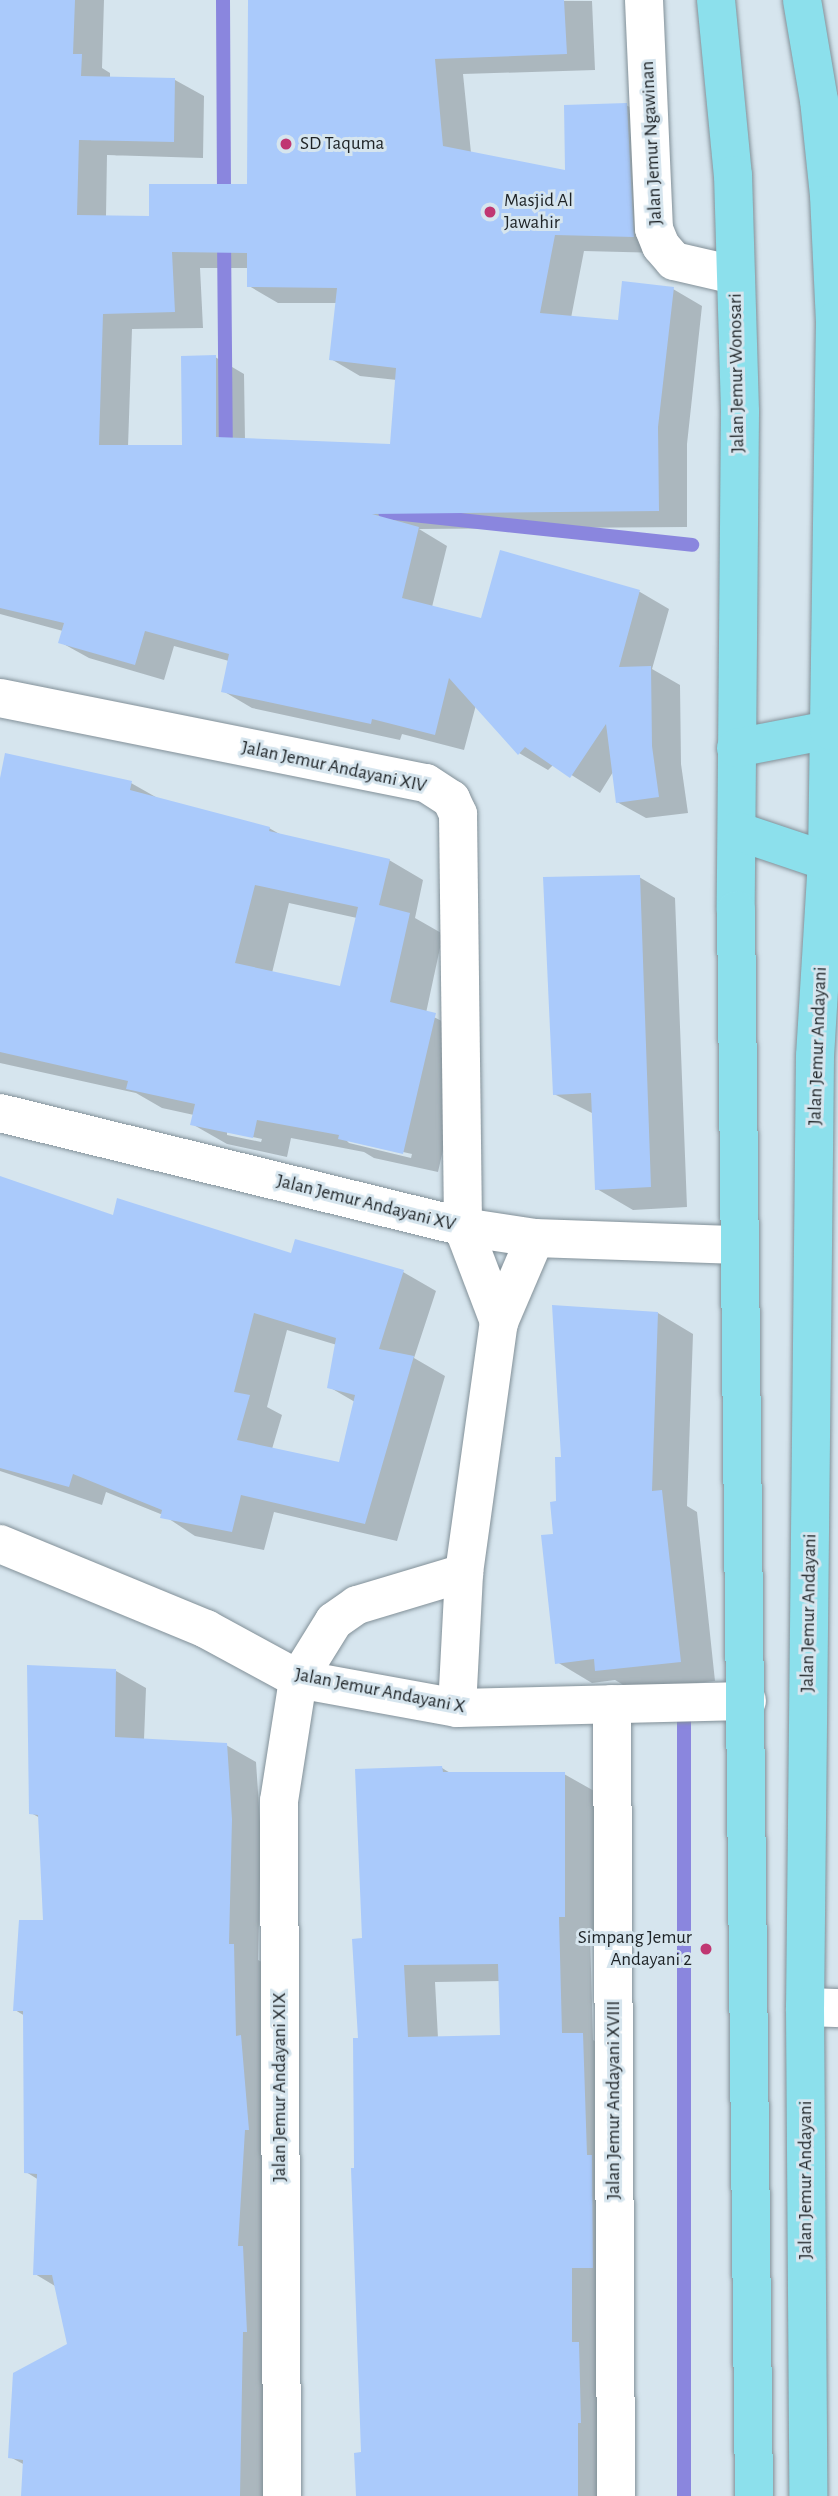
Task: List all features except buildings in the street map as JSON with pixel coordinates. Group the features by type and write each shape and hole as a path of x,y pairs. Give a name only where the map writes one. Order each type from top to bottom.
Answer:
{"main road":[{"name":"Jalan Jemur Wonosari","path":"716,0 733,175 740,412 736,748"},
{"path":"754,2496 747,1700 739,1245 736,748 834,727 835,321 829,195 818,100 802,0"},
{"name":"Jalan Jemur Andayani","path":"808,2496 821,2008 827,1047 834,727"},
{"path":"737,831 832,862"}],"street":[{"name":"Jalan Jemur Ngawinan","path":"644,0 654,229 662,246 674,261 734,275"},
{"name":"Jalan Jemur Andayani XIV","path":"0,698 426,783 452,799 458,814 463,1227"},
{"name":"Jalan Jemur Andayani XV","path":"0,1113 463,1227 535,1238 739,1245"},
{"path":"463,1227 499,1322"},
{"path":"457,1708 464,1573 499,1322 535,1238"},
{"name":"Jalan Jemur Andayani X","path":"0,1544 206,1629 298,1679 457,1708 747,1700"},
{"path":"298,1679 334,1620 357,1605 464,1573"},
{"name":"Jalan Jemur Andayani XIX","path":"282,2496 279,1801 298,1679"},
{"name":"Jalan Jemur Andayani XVIII","path":"612,1704 616,2496"}],"waterway":[{"path":"223,0 224,202"},
{"path":"224,236 226,454"},
{"path":"385,512 692,545"},
{"path":"684,1719 684,2496"}],"place":[{"name":"SD Taquma","path":"286,144"},
{"name":"Masjid Al Jawahir","path":"490,212"},
{"name":"Simpang Jemur Andayani 2","path":"706,1949"}]}
